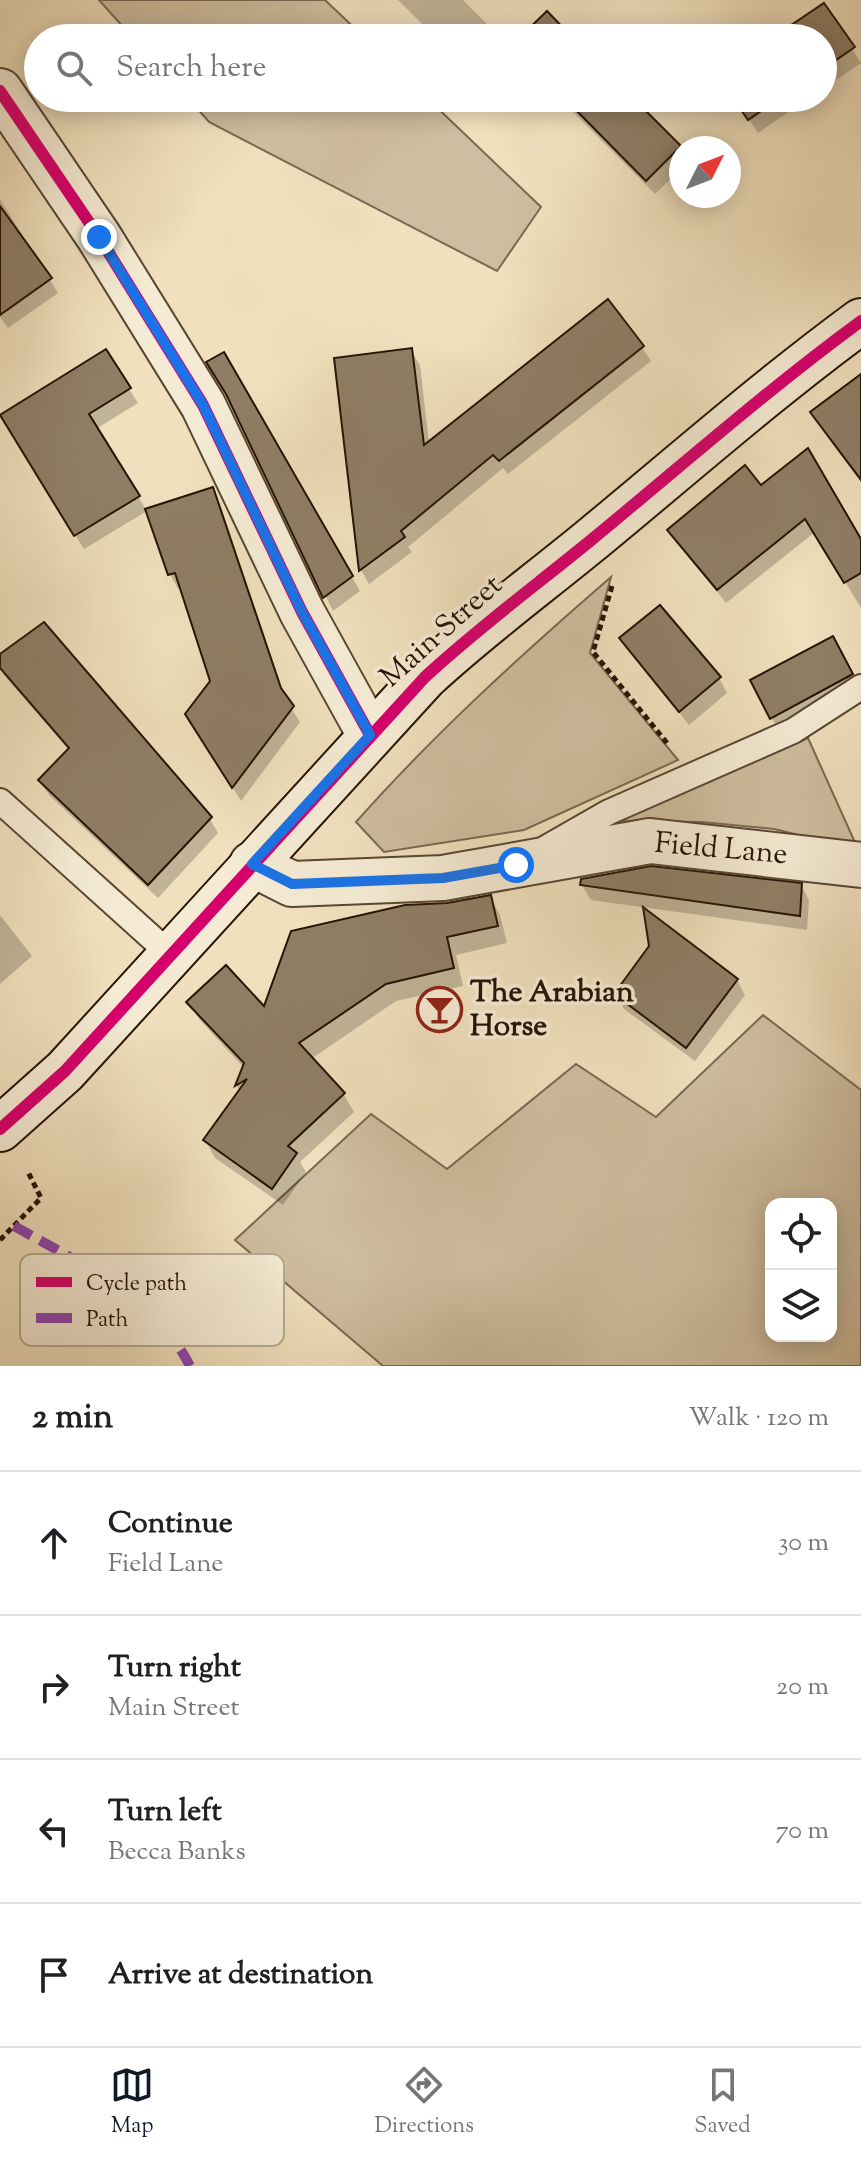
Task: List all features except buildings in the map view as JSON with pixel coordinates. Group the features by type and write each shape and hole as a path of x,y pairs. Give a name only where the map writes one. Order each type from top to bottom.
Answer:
{"street":[{"path":"0,91 99,237 203,405 302,612 370,735"},
{"name":"Main Street","path":"10,1122 65,1071 370,735 476,631 589,542 788,374 861,321"},
{"name":"Field Lane","path":"252,864 292,884 443,878 650,841 861,865"}],"lane":[{"path":"516,865 609,812 793,731 861,687"},
{"path":"0,801 171,955"}],"path":[{"path":"589,542 616,572 593,652 693,775"},
{"path":"0,1240 41,1198 23,1164 10,1122"}],"shaded area":[{"path":"99,0 325,0 350,24 120,24"},
{"path":"200,112 442,112 541,207 497,271 209,122"},
{"path":"611,577 590,653 678,760 524,830 384,852 356,822 479,695"},
{"path":"808,738 858,849 774,829 701,822 624,821 622,815"},
{"path":"763,1015 861,1090 861,1366 383,1366 284,1282 284,1254 251,1254 235,1240 371,1114 447,1169 576,1064 656,1117"}],"marked path":[{"path":"14,1226 64,1254"},
{"path":"178,1346 190,1366"}],"cycle path":[{"path":"0,91 99,237 203,405 302,612 370,735"},
{"path":"0,1129 65,1071 425,677 758,401 861,321"}],"place":[{"name":"The Arabian Horse","path":"439,1010"}],"route":[{"path":"99,237 203,405 302,612 370,735 252,864 292,884 443,878 516,865"}]}
